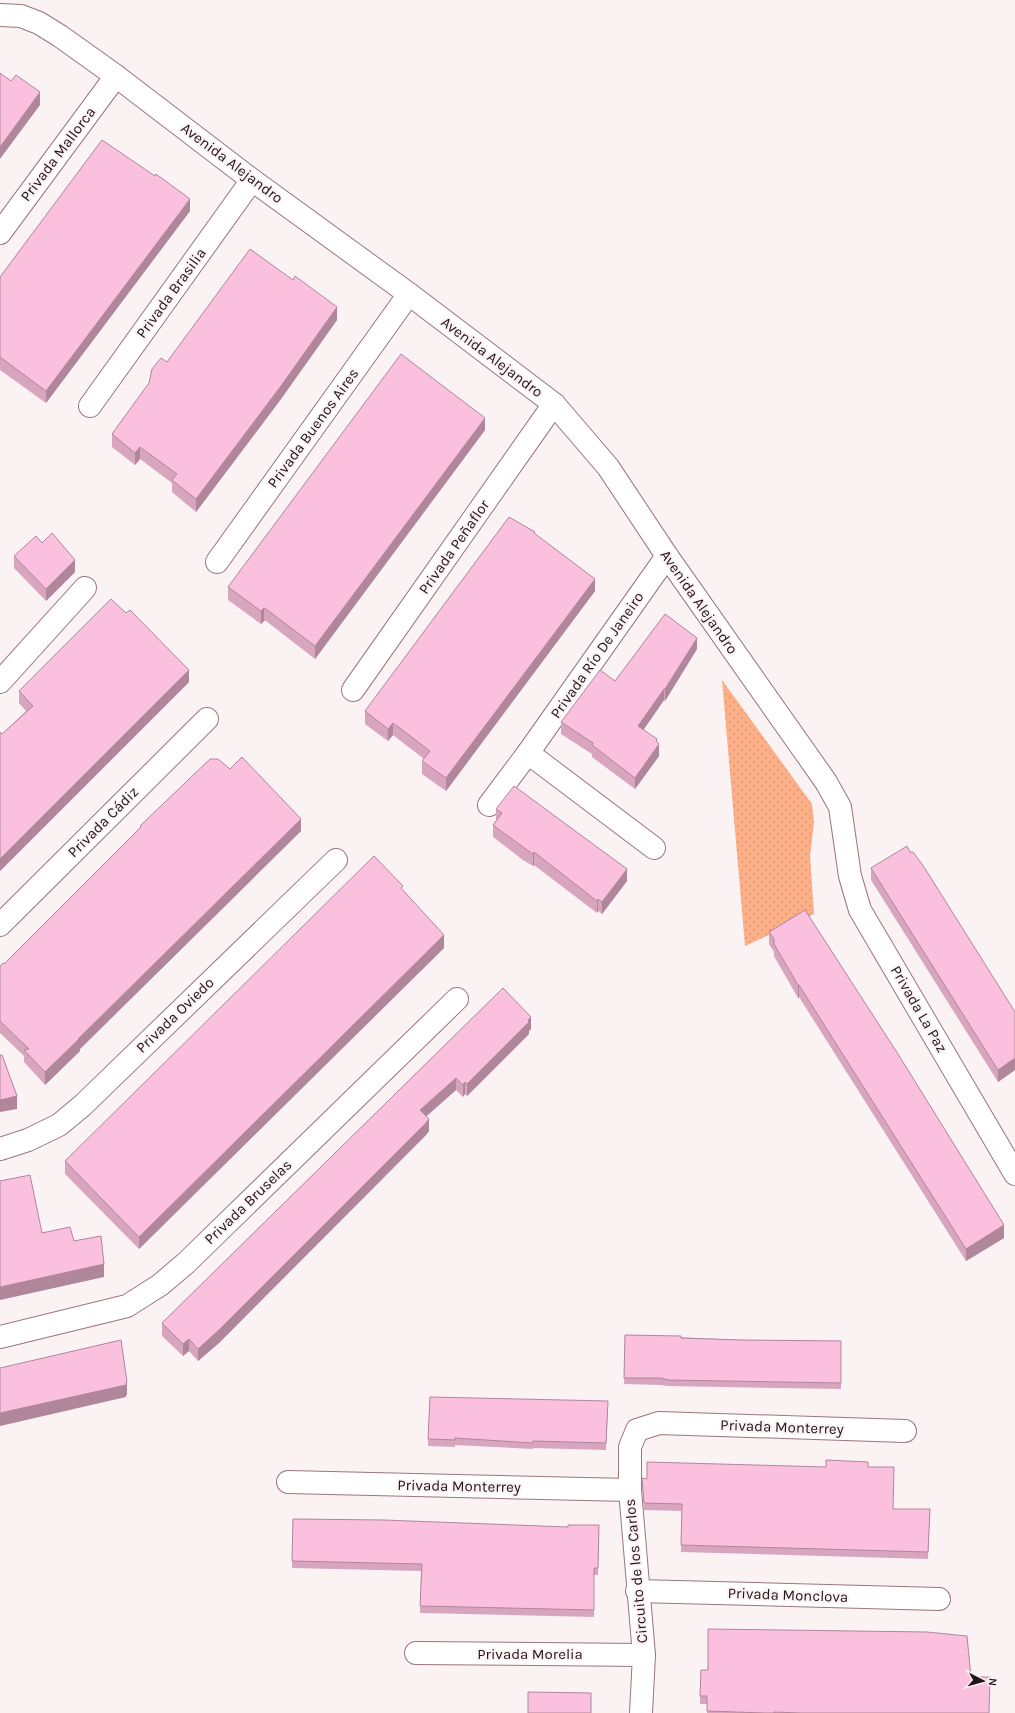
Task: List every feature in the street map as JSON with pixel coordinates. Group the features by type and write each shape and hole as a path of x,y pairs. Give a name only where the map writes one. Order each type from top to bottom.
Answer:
{"street":[{"name":"Avenida Alejandro","path":"0,15 21,16 39,23 60,36 116,76 252,180 408,294 554,404 608,466 666,556 826,782 840,807 844,836"},
{"name":"Privada Mallorca","path":"0,233 116,76"},
{"name":"Privada Brasilia","path":"90,406 252,180"},
{"name":"Privada Buenos Aires","path":"217,562 408,294"},
{"name":"Privada Peñaflor","path":"353,690 554,404"},
{"name":"Privada Río De Janeiro","path":"488,805 528,753 666,556"},
{"path":"0,682 85,588"},
{"name":"Privada Cádiz","path":"0,925 206,720"},
{"path":"528,753 654,848"},
{"name":"Privada La Paz","path":"844,836 850,876 860,910 1015,1174"},
{"name":"Privada Oviedo","path":"0,1149 28,1140 59,1125 83,1105 336,860"},
{"name":"Privada Bruselas","path":"0,1337 127,1306 160,1285 186,1263 457,999"},
{"name":"Privada Monterrey","path":"637,1430 659,1423 905,1431"},
{"name":"Circuito de los Carlos","path":"637,1430 630,1447 630,1490 637,1591 644,1655 641,1713"},
{"name":"Privada Monterrey","path":"288,1482 630,1490"},
{"name":"Privada Monclova","path":"637,1591 939,1599"},
{"name":"Privada Morelia","path":"416,1653 644,1655"}],"shaded area":[{"path":"722,680 812,804 814,822 810,856 814,914 745,946"}],"building":[{"path":"0,73 11,81 16,75 40,92 0,147"},
{"path":"102,140 155,176 156,174 190,199 46,391 0,357 0,277"},
{"path":"250,249 293,280 295,276 337,307 281,386 196,499 172,480 177,474 140,447 135,453 112,434 149,383 152,369 161,358 167,362"},
{"path":"401,354 485,418 315,646 266,609 264,608 261,611 228,587"},
{"path":"509,517 535,532 534,533 595,579 446,778 422,761 430,751 393,723 388,729 365,711"},
{"path":"52,533 75,560 46,589 14,556 36,536 42,543"},
{"path":"111,599 126,613 130,610 189,670 0,859 0,732 2,734 33,706 19,691"},
{"path":"665,614 697,638 665,689 638,726 657,739 656,741 659,744 635,778 592,745 593,743 561,722 600,670 615,681"},
{"path":"242,757 301,819 45,1072 24,1050 29,1049 0,1021 0,966 3,963 4,964 141,827 140,826 210,759 218,759 230,769"},
{"path":"514,786 627,869 602,902 598,899 597,901 534,852 533,854 493,825 502,813 496,809"},
{"path":"907,846 910,852 913,852 924,867 1015,1012 1015,1058 998,1070 871,868"},
{"path":"374,856 403,886 401,888 444,935 139,1237 65,1161"},
{"path":"805,910 898,1054 1004,1225 966,1249 798,985 774,944 774,939 769,932"},
{"path":"503,988 531,1017 528,1020 529,1022 467,1084 465,1082 463,1085 456,1078 420,1110 429,1119 426,1123 219,1330 198,1349 189,1339 183,1344 162,1323"},
{"path":"0,1055 2,1055 17,1096 0,1100"},
{"path":"30,1175 42,1233 70,1227 74,1241 101,1236 104,1264 0,1287 0,1181"},
{"path":"625,1335 681,1336 681,1338 742,1340 841,1341 841,1383 624,1378"},
{"path":"121,1340 127,1382 126,1385 0,1413 0,1368"},
{"path":"430,1397 608,1401 606,1443 533,1441 533,1443 455,1438 455,1440 428,1439"},
{"path":"826,1460 868,1462 868,1467 894,1467 893,1509 930,1509 928,1552 681,1545 682,1504 644,1503 642,1478 647,1479 647,1462 826,1467"},
{"path":"293,1519 384,1520 568,1527 568,1525 599,1525 598,1568 594,1568 594,1610 420,1606 422,1564 292,1561"},
{"path":"708,1629 927,1632 967,1636 971,1677 990,1677 989,1713 765,1713 707,1711 707,1696 700,1696 701,1670 708,1670"},
{"path":"528,1692 591,1693 591,1713 528,1713"}]}
